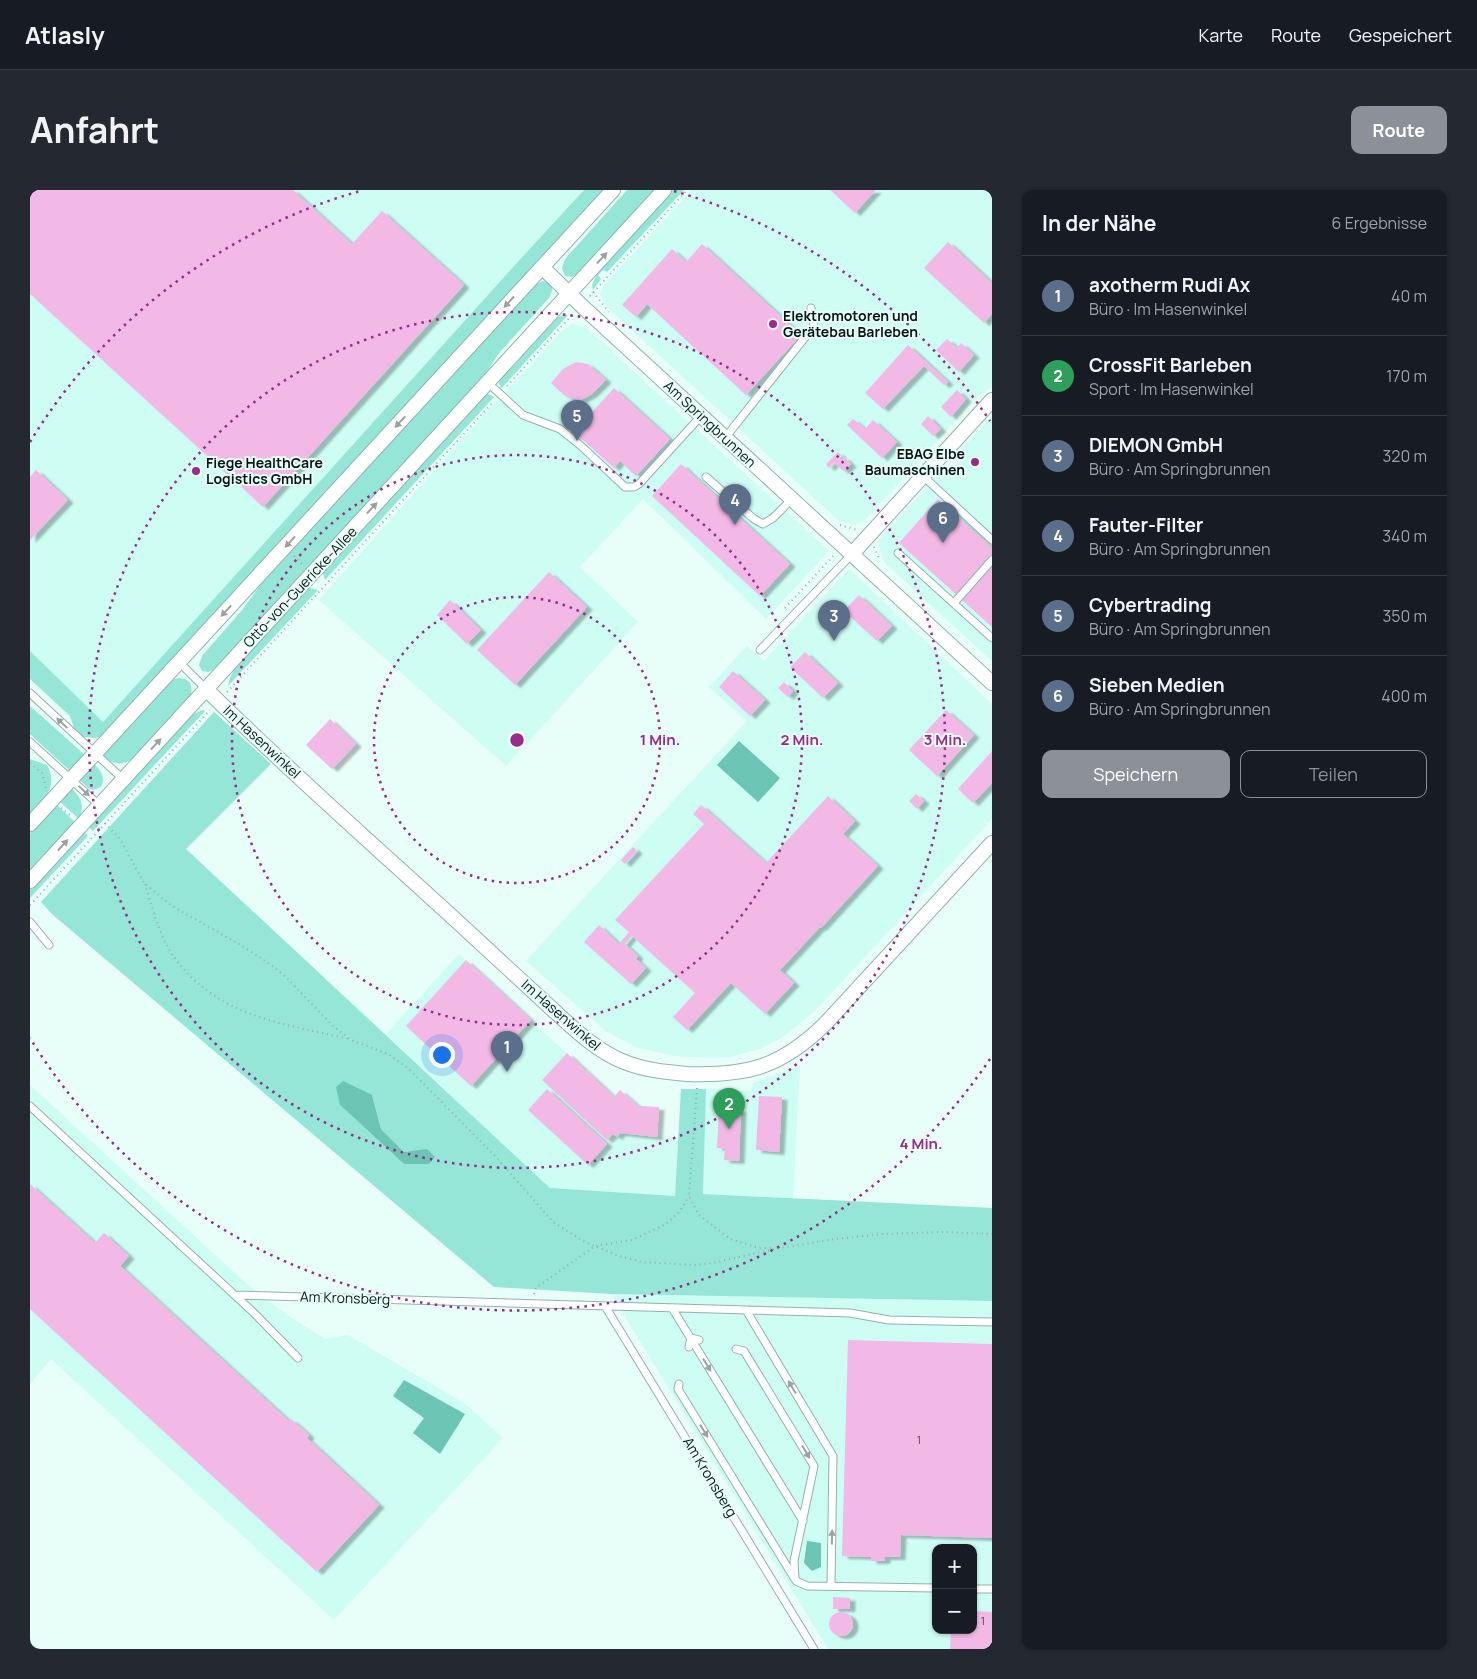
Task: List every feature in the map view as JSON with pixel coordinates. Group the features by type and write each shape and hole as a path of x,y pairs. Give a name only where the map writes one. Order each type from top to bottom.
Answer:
{"street":[{"path":"30,824 613,190"},
{"name":"Otto-von-Guericke-Allee","path":"30,881 664,190"},
{"path":"542,266 569,294"},
{"name":"Am Springbrunnen","path":"569,294 992,683"},
{"path":"852,554 992,400"},
{"name":"Im Hasenwinkel","path":"206,689 587,1040 607,1053 633,1065 666,1072 699,1074 750,1071 780,1059 803,1045 825,1024 992,843"}],"lane":[{"path":"725,438 814,326 811,308"},
{"path":"487,382 523,415 560,429 625,487 630,488 639,484 701,416"},
{"path":"923,476 992,540"},
{"path":"706,477 754,519 763,524 773,518 792,499"},
{"path":"898,553 992,638"},
{"path":"760,650 852,554"},
{"path":"954,604 992,560"},
{"path":"179,662 206,689"},
{"path":"30,693 123,780"},
{"path":"30,742 100,805"},
{"path":"30,922 49,945"},
{"path":"30,1106 235,1295 298,1358"},
{"name":"Am Kronsberg","path":"235,1295 850,1313 889,1320 992,1322"},
{"name":"Am Kronsberg","path":"605,1306 814,1649"},
{"path":"672,1308 803,1521"},
{"path":"746,1310 833,1456 831,1586"},
{"path":"691,1338 699,1340"},
{"path":"689,1347 691,1338"},
{"path":"736,1349 744,1351 814,1466 794,1561 796,1580"},
{"path":"679,1384 678,1389 796,1580 807,1586 932,1588"},
{"path":"977,1589 992,1589"}],"path":[{"path":"30,905 687,190"},
{"path":"286,547 312,573"},
{"path":"105,823 120,839 144,883 170,950 192,978 216,997 241,1011 262,1019 351,1040 388,1054 409,1069 495,1156 553,1222 583,1241 642,1262 694,1265 712,1264 779,1248 883,1234 944,1232 992,1234"},
{"path":"144,883 172,906 244,947 271,965 286,977 332,1025 351,1040"},
{"path":"532,1304 536,1288 594,1246 632,1240 666,1224 680,1211 689,1196 692,1135 699,1074"},
{"path":"689,1196 699,1215 730,1240 759,1248 779,1248"}],"shaded area":[{"name":"Fiege HealthCare Logistics GmbH","path":"30,190 584,190 103,723 30,652"},
{"path":"584,190 605,190 102,736 96,738 83,737 74,728 70,716 30,679 30,651 103,722"},
{"path":"627,190 657,190 581,272 572,277 565,276 562,268 565,259"},
{"path":"672,190 684,190 607,272 603,270 598,275 601,279 593,290 592,285 600,268"},
{"path":"692,190 992,190 992,387 975,399 864,521 856,525 839,521 606,306 600,294 604,285"},
{"path":"543,281 549,282 552,286 549,298 499,353 479,384 218,668 208,672 202,671 199,665 202,656 243,609 264,580 536,284"},
{"path":"568,315 501,389 498,380 556,318"},
{"path":"572,324 586,328 829,551 766,619 643,499 580,567 638,622 506,766 319,600 497,400 500,401 506,391 564,329"},
{"path":"487,393 494,397 325,580 323,573 325,568"},
{"path":"992,416 992,661 886,564 882,558 878,541 945,467 953,468 963,458 961,450"},
{"path":"849,569 992,704 992,819 816,1010 783,1037 760,1049 730,1057 675,1056 635,1047 606,1031 526,961 747,721 709,687 747,646 764,661"},
{"path":"309,588 318,590 228,686 236,665 305,590"},
{"path":"179,678 190,683 192,688 191,695 133,758 125,763 117,763 110,761 102,755 171,680"},
{"path":"30,706 85,755 70,771 30,734"},
{"path":"202,710 205,711 93,831 88,827 190,716"},
{"path":"214,712 271,764 186,849 550,1188 675,1196 681,1089 706,1089 703,1194 992,1208 992,1301 611,1294 494,1287 53,915 41,902","holes":["372,1095 381,1129 404,1152 427,1150 404,1164 340,1105"]},
{"path":"739,741 780,778 758,802 717,765"},
{"path":"30,759 47,765 51,786 45,798 30,815"},
{"path":"94,764 101,772 103,780 101,787 93,790 80,780"},
{"path":"71,788 82,805 79,819 59,801"},
{"path":"56,804 76,823 30,871 30,833"},
{"path":"84,831 88,836 30,898 30,890"},
{"path":"459,954 614,1097 638,1106 659,1107 657,1137 678,1138 675,1196 550,1188 386,1034"},
{"path":"800,1066 793,1198 703,1194 706,1089 751,1091 753,1083"},
{"path":"343,1081 372,1095 381,1129 404,1152 427,1149 435,1157 429,1164 404,1164 340,1105 336,1087"},
{"path":"30,1085 248,1285 290,1317 325,1339 348,1335 464,1403 503,1438 334,1620 51,1359 30,1384"},
{"path":"611,1294 992,1301 992,1649 828,1649"},
{"path":"404,1380 465,1414 440,1454 413,1433 424,1418 393,1396"},
{"path":"807,1541 821,1543 821,1567 812,1571 804,1563"}],"building":[{"path":"30,190 293,190 352,244 382,211 464,285 263,507 30,294"},
{"path":"830,190 876,190 855,213"},
{"path":"948,242 992,283 992,314 984,323 924,268"},
{"path":"702,244 801,335 746,395 647,304 636,317 622,305 672,249 686,262"},
{"path":"947,339 957,348 961,343 974,355 959,372 936,350"},
{"path":"908,345 948,382 944,385 924,366 883,409 865,393"},
{"path":"576,362 588,364 606,380 592,394 581,400 564,395 551,383 563,369"},
{"path":"614,388 670,439 636,476 620,461 614,468 574,432"},
{"path":"957,390 966,399 951,417 941,407"},
{"path":"928,416 941,429 933,436 921,424"},
{"path":"853,419 865,429 873,420 897,442 882,458 847,425"},
{"path":"838,452 841,455 840,460 844,457 851,464 844,471 834,463 829,468 826,464"},
{"path":"681,464 790,564 760,596 652,496"},
{"path":"36,470 68,500 30,540 30,477"},
{"path":"938,499 992,548 992,627 899,543"},
{"path":"549,572 587,607 515,685 477,650"},
{"path":"859,595 892,626 877,641 844,611"},
{"path":"450,600 481,630 467,644 437,615"},
{"path":"805,652 838,683 823,698 790,667"},
{"path":"733,671 765,700 750,716 719,687"},
{"path":"784,682 793,691 788,697 778,688"},
{"path":"946,710 974,735 937,776 909,750"},
{"path":"330,719 356,744 332,769 306,745"},
{"path":"992,751 992,783 973,803 958,789"},
{"path":"916,794 924,801 917,809 909,801"},
{"path":"828,796 855,821 843,834 878,866 780,970 794,983 765,1014 731,983 687,1030 673,1017 695,993 632,936 625,944 638,956 636,959 646,968 631,984 584,942 599,925 619,944 629,932 615,920 704,824 693,814 701,805 766,863"},
{"path":"633,847 637,851 625,864 621,860"},
{"path":"466,960 531,1020 471,1086 406,1026"},
{"path":"567,1053 614,1097 620,1090 638,1106 659,1107 657,1137 620,1133 617,1137 613,1134 607,1140 542,1080"},
{"path":"547,1089 607,1144 588,1165 528,1110"},
{"path":"759,1096 782,1097 779,1152 756,1150"},
{"path":"719,1108 741,1109 739,1161 724,1160 725,1149 717,1148"},
{"path":"30,1184 95,1243 104,1233 129,1256 120,1266 289,1421 291,1419 309,1435 307,1438 379,1505 317,1572 30,1309"},
{"path":"848,1340 992,1344 992,1538 901,1535 900,1557 885,1557 885,1561 871,1561 871,1557 842,1556"},
{"path":"833,1597 850,1598 850,1609 833,1609"},
{"path":"977,1611 992,1612 992,1649 950,1649 951,1634 977,1634"},
{"path":"841,1612 846,1613 852,1619 852,1629 846,1635 841,1636 836,1635 830,1629 829,1624 830,1619 836,1613"}],"place":[{"name":"Elektromotoren und Gerätebau Barleben","path":"773,324"},
{"name":"Cybertrading","path":"577,441"},
{"name":"EBAG Elbe Baumaschinen","path":"975,462"},
{"name":"Fiege HealthCare Logistics GmbH","path":"196,471"},
{"name":"Fauter-Filter","path":"735,525"},
{"name":"Sieben Medien","path":"943,543"},
{"name":"DIEMON GmbH","path":"834,641"},
{"name":"axotherm Rudi Ax","path":"507,1072"},
{"name":"CrossFit Barleben","path":"729,1129"}]}
